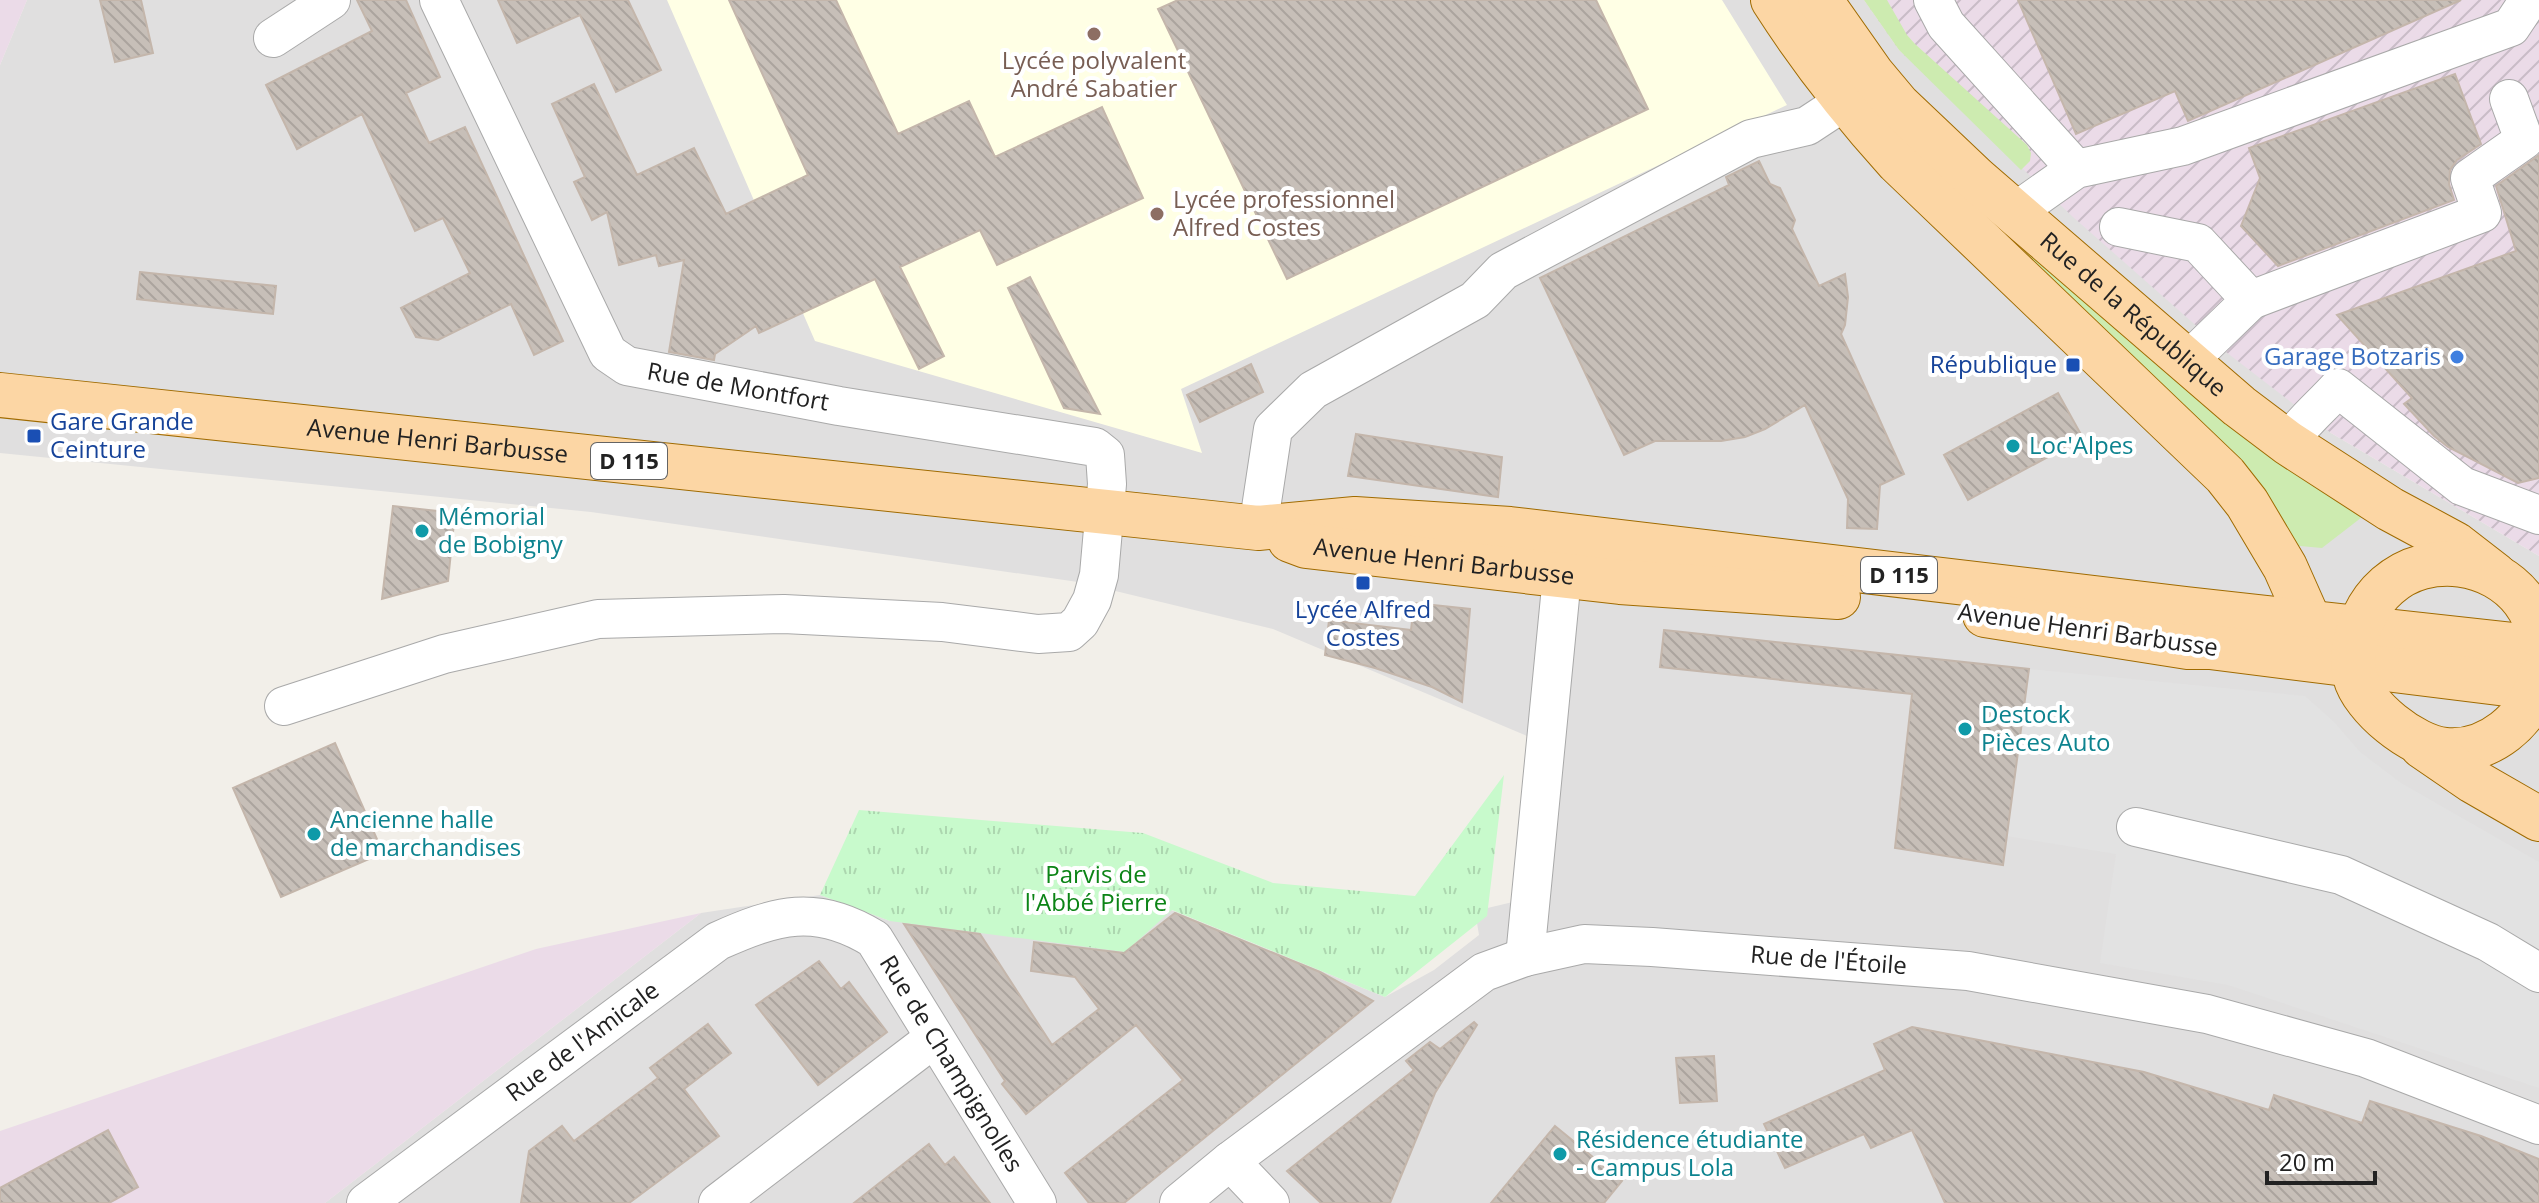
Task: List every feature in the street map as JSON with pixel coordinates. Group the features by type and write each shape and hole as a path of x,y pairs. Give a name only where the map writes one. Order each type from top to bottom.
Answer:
{"main road":[{"name":"Rue de la République","path":"1773,0 1817,66 1898,162 2225,475 2264,530 2285,567 2309,621 2356,646 2358,685 2369,700 2398,730 2433,755 2539,819"},
{"name":"Rue de la République","path":"1820,0 1898,105 1976,179 2288,443 2390,509 2455,544 2513,588 2527,605 2539,635"},
{"name":"Avenue Henri Barbusse","path":"0,395 1258,528 1306,546 1564,555 2309,621"},
{"name":"Avenue Henri Barbusse","path":"1564,555 1620,582 1824,595 2014,619 2188,647 2356,646 2538,676"},
{"path":"2356,646 2368,608 2381,591 2397,578 2415,569 2456,563 2495,575"},
{"path":"2414,740 2444,750 2464,749 2501,734 2528,706 2538,676"}],"street":[{"path":"273,38 331,0"},
{"name":"Rue de Montfort","path":"439,0 608,353 627,366 839,406 1095,447 1105,455 1107,484 1103,511"},
{"path":"1933,0 1946,25 2076,169"},
{"path":"2015,212 2076,169 2183,146 2511,27 2529,0"},
{"path":"2188,361 2251,300 2482,213 2470,178 2524,140 2509,99"},
{"path":"1258,528 1273,429 1313,390 1475,300 1503,271 1751,139 1807,126 1845,101"},
{"path":"2119,227 2198,243 2251,300"},
{"path":"2288,443 2309,416 2338,388 2462,486 2539,515"},
{"path":"284,706 444,654 598,619 784,614 942,622 1038,634 1069,632 1080,622 1092,600 1099,575 1103,511"},
{"path":"1525,957 1564,555"},
{"path":"2136,827 2341,875 2488,942 2539,973"},
{"name":"Rue de Champignolles","path":"816,915 850,924 874,939 1037,1203"},
{"name":"Rue de l'Amicale","path":"366,1203 718,941 761,921 816,915"},
{"name":"Rue de l'Étoile","path":"1179,1203 1230,1161 1484,972 1525,957 1584,944 1968,971 2207,1014 2366,1058 2539,1125"},
{"path":"718,1203 933,1039"},
{"path":"1230,1161 1270,1203"}],"shaded area":[{"path":"0,0 27,0 0,65"},
{"path":"27,0 1864,0 1899,50 2331,433 2539,556 2539,1203 325,1203 701,913 820,895 890,921 1171,910 1385,997 1434,970 1479,935 1475,911 1517,901 1527,736 1273,629 1078,582 591,512 0,453 0,65"},
{"name":"Lycée professionnel Alfred Costes","path":"667,0 1722,0 1787,105 1181,389 1202,453 815,341"},
{"path":"1864,0 2539,0 2539,556 2331,433 2226,352 2073,217 1899,50"},
{"path":"2029,669 2305,696 2334,722 2360,752 2401,783 2539,862 2539,1088 2228,985 2100,963 2116,854 2007,836"},
{"path":"701,913 325,1203 0,1203 0,1131 536,949"}],"green space":[{"path":"1803,0 2366,514 2322,548 2289,545 1965,208"},
{"path":"1864,0 1887,0 1915,44 2027,145 2031,153 2030,161 2021,170 1899,50"},
{"name":"Parvis de l'Abbé Pierre","path":"1504,775 1487,916 1385,997 1172,910 1125,952 890,921 820,895 859,810 1143,833 1273,883 1415,896"}],"building":[{"path":"100,0 141,0 153,53 115,62"},
{"path":"357,0 406,0 440,77 406,93 429,143 465,127 563,341 534,355 511,304 438,340 416,337 401,308 470,273 443,218 415,231 362,114 297,149 266,85 372,31"},
{"path":"498,0 628,0 661,70 616,92 580,15 517,43"},
{"path":"729,0 836,0 898,134 969,101 995,157 1102,107 1143,198 997,265 980,230 900,267 944,356 919,369 875,279 759,333 756,326 715,354 714,360 669,352 684,260 659,266 656,255 619,265 607,212 592,220 574,182 585,177 552,104 594,84 637,175 694,148 726,214 808,175"},
{"path":"1178,0 1596,0 1648,109 1287,279 1158,9"},
{"path":"2018,0 2461,0 2188,121 2175,91 2076,134"},
{"path":"2455,74 2481,144 2457,160 2450,170 2449,184 2454,200 2278,266 2241,226 2260,178 2249,148"},
{"name":"Garage Botzaris","path":"2539,155 2539,478 2518,483 2448,447 2434,436 2404,404 2412,398 2337,315 2516,251 2496,186"},
{"path":"1759,161 1770,184 1780,188 1795,220 1792,229 1819,286 1845,274 1848,297 1841,334 1904,474 1880,485 1877,529 1847,528 1848,499 1805,405 1745,437 1721,441 1655,441 1624,455 1540,278 1729,185 1726,177"},
{"path":"140,272 276,286 273,314 137,299"},
{"path":"1030,277 1100,414 1064,408 1008,288"},
{"path":"1251,364 1263,392 1200,422 1187,395"},
{"name":"Loc'Alpes","path":"2058,393 2083,438 1968,500 1944,455"},
{"path":"1356,434 1502,457 1498,497 1348,476"},
{"path":"393,506 455,513 448,581 382,599"},
{"path":"1414,603 1470,609 1462,702 1432,687 1325,655 1329,620 1411,630"},
{"path":"1664,630 2029,669 2003,865 1895,848 1912,694 1660,667"},
{"name":"Ancienne halle de marchandises","path":"335,743 383,853 281,897 233,788"},
{"path":"1175,913 1320,972 1373,1001 1124,1203 1089,1203 1065,1173 1183,1080 1136,1025 1026,1114 1002,1084 1005,1081 904,924 980,934 1052,1045 1099,1009 1075,977 1031,971 1034,942 1124,953"},
{"path":"819,961 841,989 849,982 887,1032 818,1085 756,1005"},
{"path":"1474,1022 1477,1025 1435,1093 1390,1203 1321,1203 1287,1171 1414,1070 1406,1061 1430,1042 1440,1049"},
{"path":"708,1024 731,1053 684,1089 719,1136 629,1203 521,1203 529,1151 562,1126 574,1141 658,1078 650,1068"},
{"path":"1912,1027 2144,1072 2269,1110 2274,1095 2362,1123 2370,1101 2481,1136 2539,1159 2539,1203 1945,1203 1912,1130 1871,1148 1864,1134 1785,1168 1764,1124 1885,1070 1874,1044"},
{"path":"1714,1056 1717,1101 1680,1103 1676,1058"},
{"name":"Résidence étudiante - Campus Lola","path":"1555,1126 1622,1181 1604,1203 1491,1203"},
{"path":"108,1130 138,1187 109,1203 0,1203 0,1188"},
{"path":"929,1144 945,1165 954,1157 990,1203 854,1203"}],"place":[{"name":"Lycée polyvalent André Sabatier","path":"1094,34"},
{"name":"Lycée professionnel Alfred Costes","path":"1157,214"},
{"name":"Garage Botzaris","path":"2457,357"},
{"name":"République","path":"2073,365"},
{"name":"Gare Grande Ceinture","path":"34,436"},
{"name":"Loc'Alpes","path":"2013,446"},
{"name":"Mémorial de Bobigny","path":"422,531"},
{"name":"Lycée Alfred Costes","path":"1363,583"},
{"name":"Destock Pièces Auto","path":"1965,729"},
{"name":"Ancienne halle de marchandises","path":"314,834"},
{"name":"Résidence étudiante - Campus Lola","path":"1560,1154"}]}
